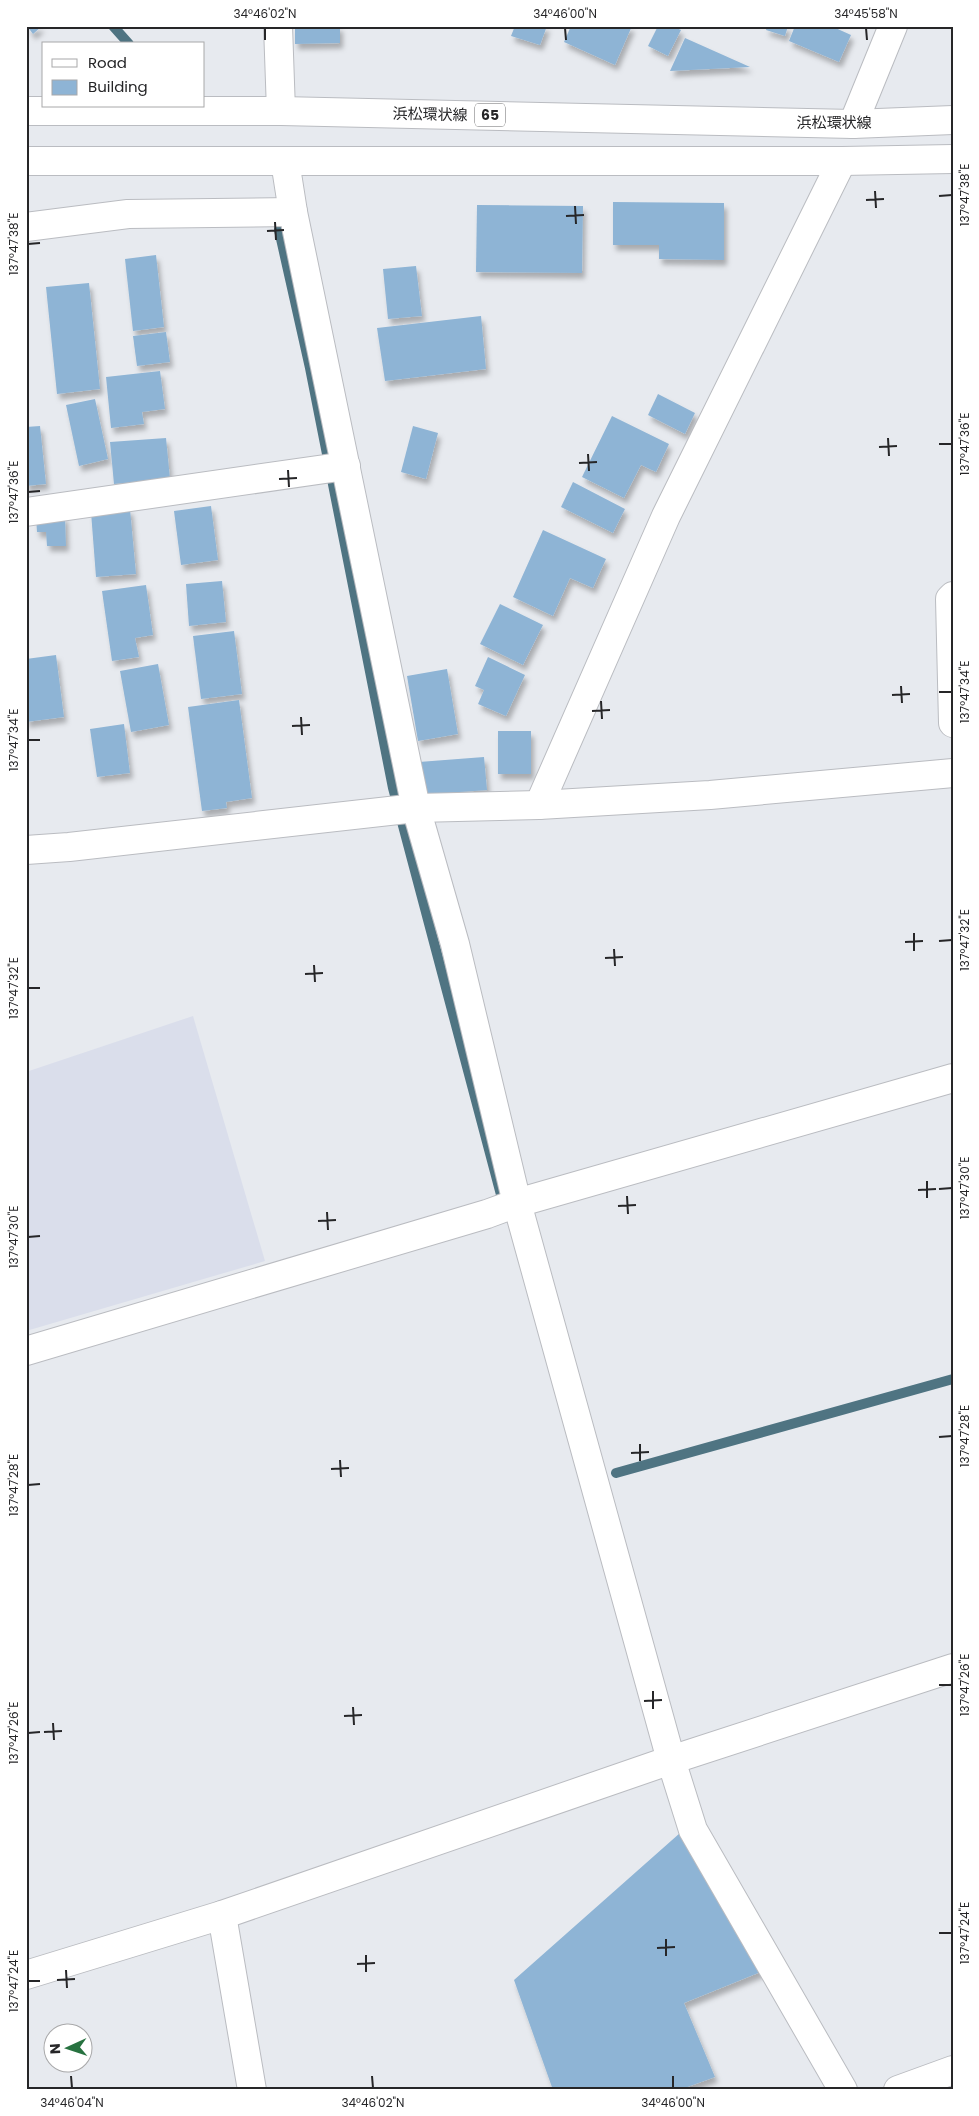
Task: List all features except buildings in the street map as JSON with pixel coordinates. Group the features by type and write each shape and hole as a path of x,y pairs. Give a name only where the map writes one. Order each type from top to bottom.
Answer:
{"street":[{"path":"278,26 281,111"},
{"path":"853,124 893,26"},
{"name":"浜松環状線","path":"26,111 281,111 853,124 953,120"},
{"path":"26,161 842,161 953,159"},
{"path":"539,805 666,516 842,161"},
{"path":"285,162 293,212 416,808 455,944 505,1208 693,1830 843,2090"},
{"path":"26,227 128,214 293,212"},
{"path":"26,512 345,466"},
{"path":"953,596 950,599 953,723"},
{"path":"26,850 88,845 416,808 539,805 710,795 953,773"},
{"path":"26,1351 505,1208 953,1078"},
{"path":"26,1975 222,1915 671,1760 953,1668"},
{"path":"222,1915 252,2090"},
{"path":"898,2090 953,2070"}],"shaded area":[{"path":"193,1016 265,1261 26,1331 26,1072"}],"waterway":[{"path":"113,26 127,42"},
{"path":"279,230 310,368 393,788 504,1206"},
{"path":"616,1473 953,1379"}]}
